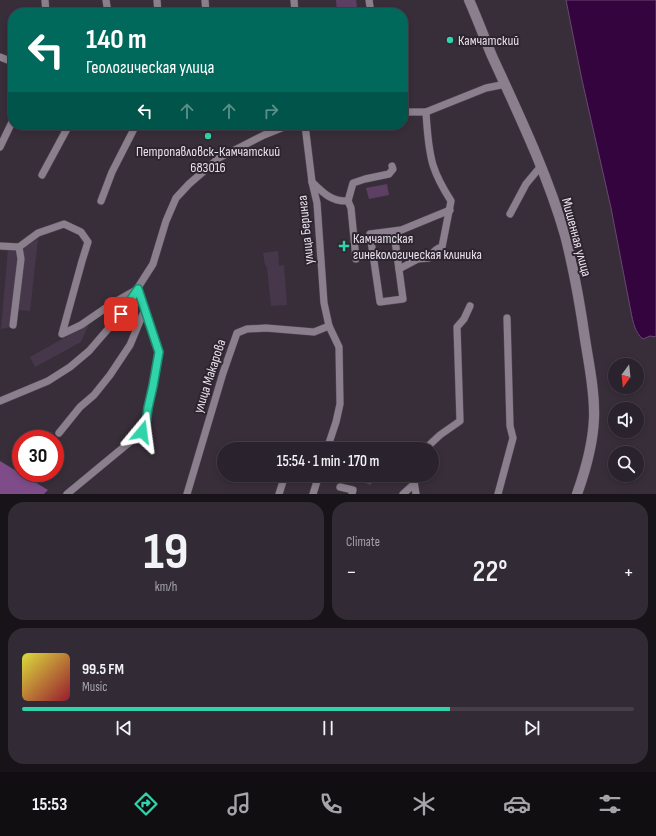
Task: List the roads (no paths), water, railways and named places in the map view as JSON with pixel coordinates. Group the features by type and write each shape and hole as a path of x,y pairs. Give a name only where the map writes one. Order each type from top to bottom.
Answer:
{"main road":[{"name":"Мишенная улица","path":"469,0 541,166 563,230 573,271 593,388 594,417 588,461 577,494"}],"street":[{"path":"408,112 426,112 486,88 506,84"},
{"path":"399,269 418,259 429,258 442,246 450,210 451,201 432,164 426,112"},
{"path":"0,147 8,130"},
{"path":"42,175 66,130"},
{"path":"101,202 112,172 133,130"},
{"path":"0,401 48,381 70,367 89,351 121,314 153,264 166,221 176,198 189,184 219,158 276,130"},
{"name":"улица Беринга","path":"306,130 312,182 317,204 324,303 328,326"},
{"path":"356,258 351,208 348,201 353,183 389,174 393,169 392,166"},
{"path":"510,214 526,184 541,166"},
{"name":"улица Беринга","path":"312,182 330,198 340,201 348,201"},
{"path":"401,230 370,234 380,302 403,299 394,233 450,210"},
{"path":"0,246 19,247 38,233 64,224 81,232 88,242 62,334 81,325 112,303 138,289"},
{"path":"12,325 21,259 19,247"},
{"path":"67,494 142,432 146,424 159,352 138,289"},
{"path":"432,442 460,421 456,327 464,319 470,306"},
{"path":"61,430 80,407 94,395 118,363 130,345 145,309"},
{"path":"498,494 513,438 510,426 506,318"},
{"path":"328,326 340,347 340,404 329,442"},
{"name":"улица Макарова","path":"187,494 222,374 237,333 247,329 266,328 314,332 328,326"},
{"path":"279,494 283,482"},
{"path":"313,494 316,482"},
{"path":"403,494 414,484"},
{"path":"414,484 416,494"},
{"path":"340,487 353,490 352,494"}],"place":[{"name":"Камчатский","path":"450,40"},
{"name":"Петропавловск-Камчатский 683016","path":"208,136"},
{"name":"Камчатская гинекологическая клиника","path":"344,246"}]}
